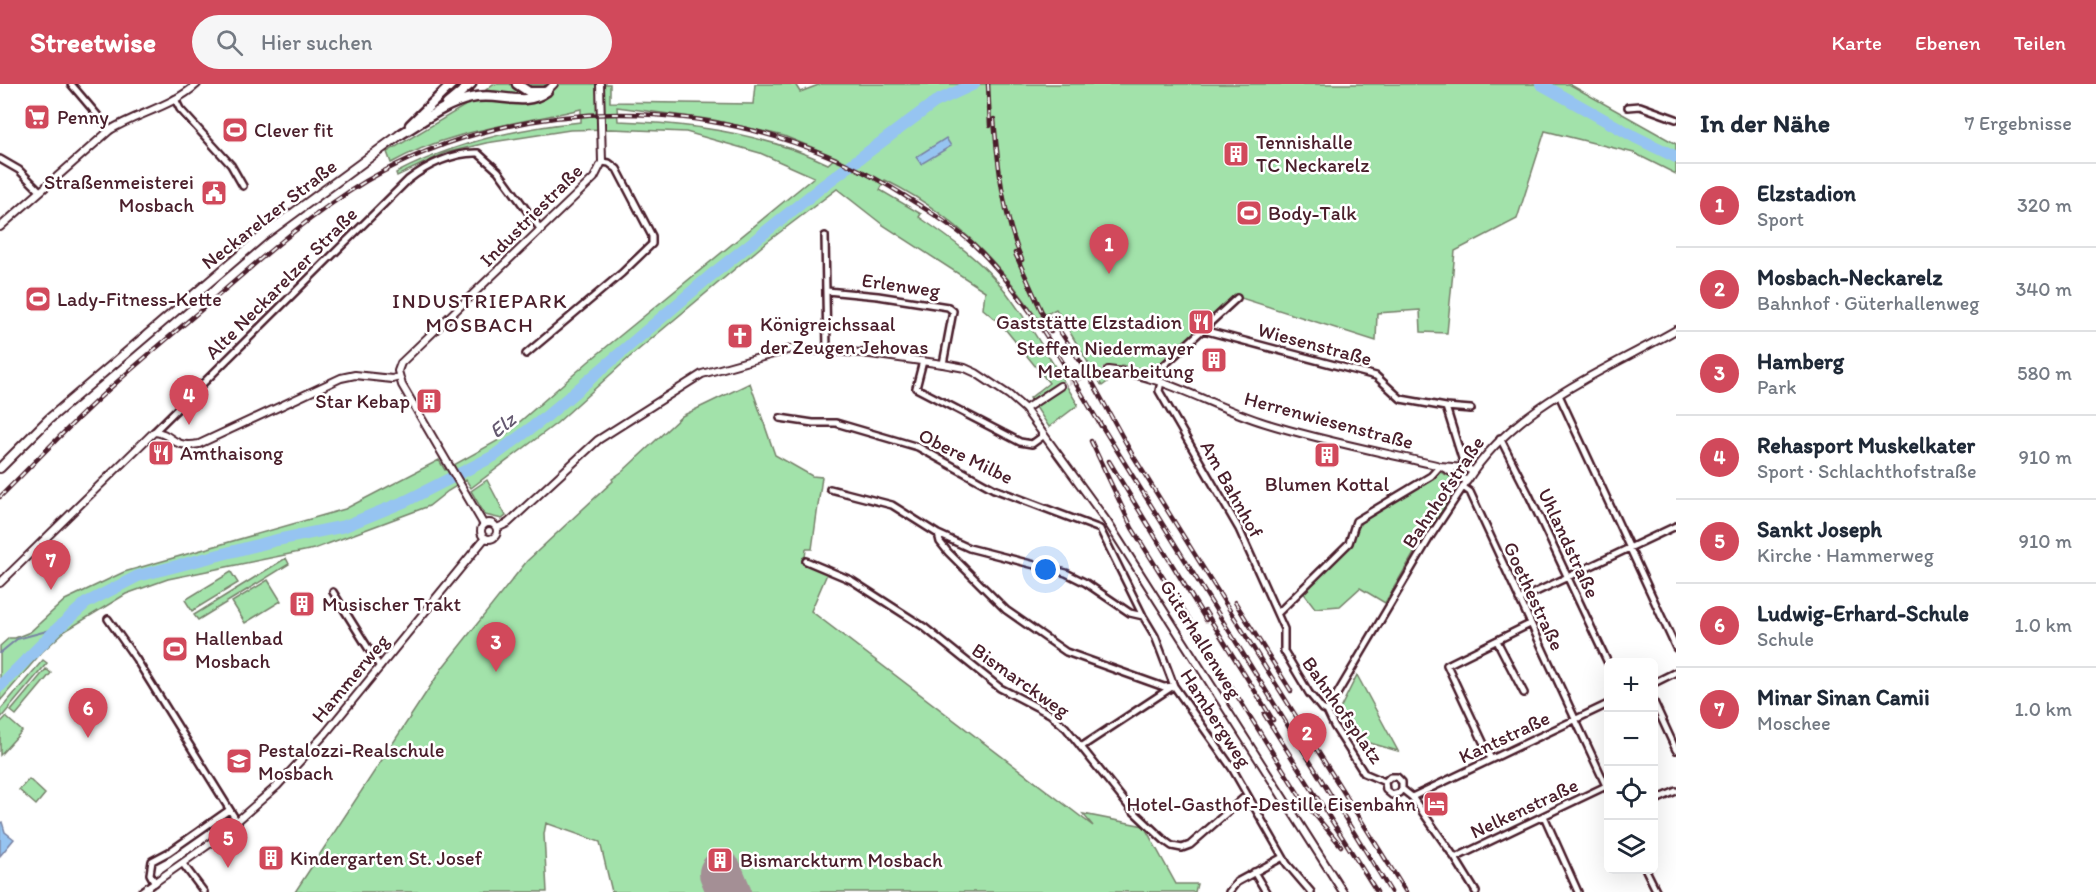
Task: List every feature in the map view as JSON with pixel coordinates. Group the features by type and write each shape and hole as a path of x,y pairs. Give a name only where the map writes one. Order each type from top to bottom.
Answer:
{"highway":[{"path":"401,134 452,84"},
{"path":"438,112 471,84"},
{"path":"517,84 529,92 547,91"},
{"path":"401,134 438,112 469,98 495,96 522,101 538,98 547,91"}],"main road":[{"name":"Neckarelzer Straße","path":"0,468 50,419 264,235 401,134"}],"street":[{"path":"71,84 110,130"},
{"path":"0,227 110,130 175,99 197,84"},
{"path":"547,91 554,84"},
{"name":"Industriestraße","path":"399,377 401,363 594,178 602,162 600,84"},
{"path":"175,99 180,109 231,165 243,186"},
{"path":"1628,107 1640,106 1676,118"},
{"name":"Alte Neckarelzer Straße","path":"0,583 408,180 430,166 449,158 478,153 498,171 541,230"},
{"path":"1,161 19,170 40,191"},
{"path":"526,354 622,273 652,244 652,236 617,168 602,162"},
{"path":"825,236 827,350"},
{"name":"Erlenweg","path":"827,291 948,307 952,311 943,364"},
{"path":"1153,379 1238,298"},
{"name":"Wiesenstraße","path":"1203,330 1376,376 1401,399 1437,406 1472,409"},
{"name":"Bahnhofstraße","path":"1328,711 1430,537 1473,471 1500,438 1526,416 1559,395 1676,330"},
{"path":"497,528 508,524 598,440 702,374 791,349 827,350 965,368 1009,395 1025,409 1060,386"},
{"path":"923,361 916,387 1020,442 1032,444 1043,435"},
{"name":"Herrenwiesenstraße","path":"1108,370 1129,372 1153,379 1264,423 1440,466 1473,471"},
{"path":"154,432 161,432 176,443 186,446 199,444 341,378 355,375 399,377 484,525 482,532 485,538 494,537 497,528"},
{"name":"Am Bahnhof","path":"1161,382 1159,391 1239,529 1278,613"},
{"path":"1559,395 1676,648"},
{"path":"1446,407 1465,468"},
{"name":"Güterhallenweg","path":"1025,409 1108,523 1343,892"},
{"name":"Obere Milbe","path":"780,418 813,423 836,423 918,447 994,489 1100,529"},
{"name":"Uhlandstraße","path":"1500,438 1569,577 1606,658"},
{"path":"1278,613 1348,543 1356,521 1431,476 1440,466"},
{"name":"Herrenwiesenstraße","path":"1440,466 1465,484"},
{"name":"Goethestraße","path":"1465,484 1604,782"},
{"path":"830,489 892,505 938,534 969,548 1065,573 1086,583 1131,613 1143,616"},
{"path":"1100,529 1108,523"},
{"path":"484,525 491,524 497,528"},
{"path":"1519,600 1676,526"},
{"name":"Hambergweg","path":"1100,529 1155,636 1174,686 1232,768 1283,857 1311,892"},
{"path":"938,534 940,542 948,552 1006,610 1066,652 1164,687 1174,686"},
{"name":"Hammerweg","path":"141,892 238,823 277,786 380,667 485,538"},
{"name":"Bismarckweg","path":"806,561 851,580 924,627 1000,688 1050,714 1066,728 1130,808 1172,846 1182,848 1190,845 1247,795"},
{"path":"333,592 380,667"},
{"name":"Bahnhofsplatz","path":"1278,613 1284,629 1284,651 1309,693 1322,709 1328,711 1334,726 1364,773 1385,782"},
{"path":"108,619 136,659 238,823"},
{"path":"1491,759 1447,665 1530,624"},
{"path":"1497,641 1524,693"},
{"path":"1658,680 1676,672"},
{"path":"1081,747 1174,686"},
{"name":"Kantstraße","path":"1412,797 1604,706"},
{"path":"1658,712 1676,750"},
{"path":"1669,734 1676,731"},
{"path":"1390,777 1396,777 1402,782 1402,789 1397,794 1389,794 1384,787 1385,782 1390,777"},
{"path":"1402,789 1412,797 1476,892"},
{"name":"Nelkenstraße","path":"1455,858 1604,789"},
{"path":"1658,799 1676,791"},
{"path":"155,883 150,874 152,861 169,852 229,810"},
{"path":"1544,816 1578,892"},
{"path":"1229,892 1237,882 1283,857"},
{"path":"183,864 204,892"},
{"path":"1254,872 1266,892"},
{"path":"1648,874 1657,892"}],"green space":[{"path":"493,84 610,84 610,102 753,104 755,84 795,84 800,92 821,84 1569,84 1676,144 1676,174 1634,153 1545,131 1517,219 1455,251 1447,333 1421,332 1420,310 1377,313 1376,341 1235,296 1154,370 1121,366 1117,375 1102,386 1056,309 1039,318 1043,328 1011,283 975,243 932,208 885,180 880,190 921,214 919,217 954,242 997,281 1044,348 1078,405 1049,427 1030,398 1049,383 1001,324 983,309 985,291 883,225 837,189 767,242 631,356 557,423 471,488 466,480 429,506 314,549 168,579 126,594 65,631 42,652 0,701 0,646 9,638 30,632 65,600 124,572 345,509 439,460 445,470 499,440 588,362 814,177 760,153 686,132 611,129 570,130 486,143 445,153 397,176 396,173 418,162 486,138 533,128 581,122 581,109 508,124 436,143 391,163 387,152 473,101","holes":["617,107 714,120 784,136 836,157 828,164 778,144 752,137 698,127 618,121"]},
{"path":"750,383 775,455 812,476 822,477 812,549 806,549 805,558 830,567 811,611 1093,826 1083,814 1144,826 1176,884 1197,884 1195,892 612,892 600,842 546,823 544,834 547,892 295,892 443,667 527,561 613,481 612,479 682,416"},
{"path":"1440,472 1454,478 1457,484 1455,492 1423,538 1385,603 1360,588 1340,606 1315,608 1303,592 1352,543 1362,520 1410,493"},
{"path":"487,480 506,516 502,519 485,515 471,491"},
{"path":"286,558 289,564 198,620 194,615"},
{"path":"231,572 238,583 192,611 185,600"},
{"path":"268,580 281,601 245,623 232,602"},
{"path":"43,660 47,663 0,719 0,710"},
{"path":"46,669 51,673 16,715 11,711"},
{"path":"1357,675 1398,751 1356,739 1338,713"},
{"path":"6,717 22,731 0,755 0,723"},
{"path":"29,779 45,794 36,805 19,790"}],"water":[{"path":"946,138 951,146 921,164 916,157"},
{"path":"2,822 5,832 14,839 0,856 0,823"}],"waterway":[{"name":"Elz","path":"0,686 86,603 138,576 277,540 345,526 406,501 494,456 547,416 709,277 824,185 935,102 974,84"},
{"name":"Elz","path":"1541,84 1635,137 1676,157"},
{"path":"0,653 17,639 58,628"}],"runway":[{"path":"721,873 729,892"}],"tunnel":[{"path":"1060,386 1095,372 1108,370"}],"railway":[{"path":"988,84 990,126"},
{"path":"0,497 117,382 273,248 346,193 430,150 497,129 567,117 637,114 708,121 776,137 843,162 905,196 940,218 972,243 1010,284 1058,354 1101,426"},
{"path":"994,119 1006,208 1022,260"},
{"path":"1015,253 1051,332"},
{"path":"1051,318 1084,367 1132,454 1406,892"},
{"path":"1098,420 1391,892"},
{"path":"1091,441 1132,528 1301,798 1341,846"},
{"path":"1109,461 1206,620"},
{"path":"1235,602 1291,691"},
{"path":"1205,611 1273,720"},
{"path":"1264,714 1377,892"}],"place":[{"name":"Penny","path":"37,117"},
{"name":"Clever fit","path":"235,130"},
{"name":"Tennishalle TC Neckarelz","path":"1236,154"},
{"name":"Straßenmeisterei Mosbach","path":"214,193"},
{"name":"Body-Talk","path":"1249,213"},
{"name":"Elzstadion","path":"1109,274"},
{"name":"Lady-Fitness-Kette","path":"38,299"},
{"name":"Gaststätte Elzstadion","path":"1201,322"},
{"name":"Königreichssaal der Zeugen Jehovas","path":"740,336"},
{"name":"Steffen Niedermayer Metallbearbeitung","path":"1214,360"},
{"name":"Star Kebap","path":"429,401"},
{"name":"Rehasport Muskelkater","path":"189,425"},
{"name":"Amthaisong","path":"161,453"},
{"name":"Blumen Kottal","path":"1327,455"},
{"name":"Minar Sinan Camii","path":"51,590"},
{"name":"Musischer Trakt","path":"302,604"},
{"name":"Hallenbad Mosbach","path":"175,649"},
{"name":"Hamberg","path":"496,672"},
{"name":"Ludwig-Erhard-Schule","path":"88,738"},
{"name":"Pestalozzi-Realschule Mosbach","path":"239,761"},
{"name":"Mosbach-Neckarelz","path":"1307,763"},
{"name":"Hotel-Gasthof-Destille Eisenbahn","path":"1436,804"},
{"name":"Kindergarten St. Josef","path":"271,858"},
{"name":"Bismarckturm Mosbach","path":"720,860"},
{"name":"Sankt Joseph","path":"228,868"}],"district":[{"name":"INDUSTRIEPARK MOSBACH","path":"480,312"}]}
